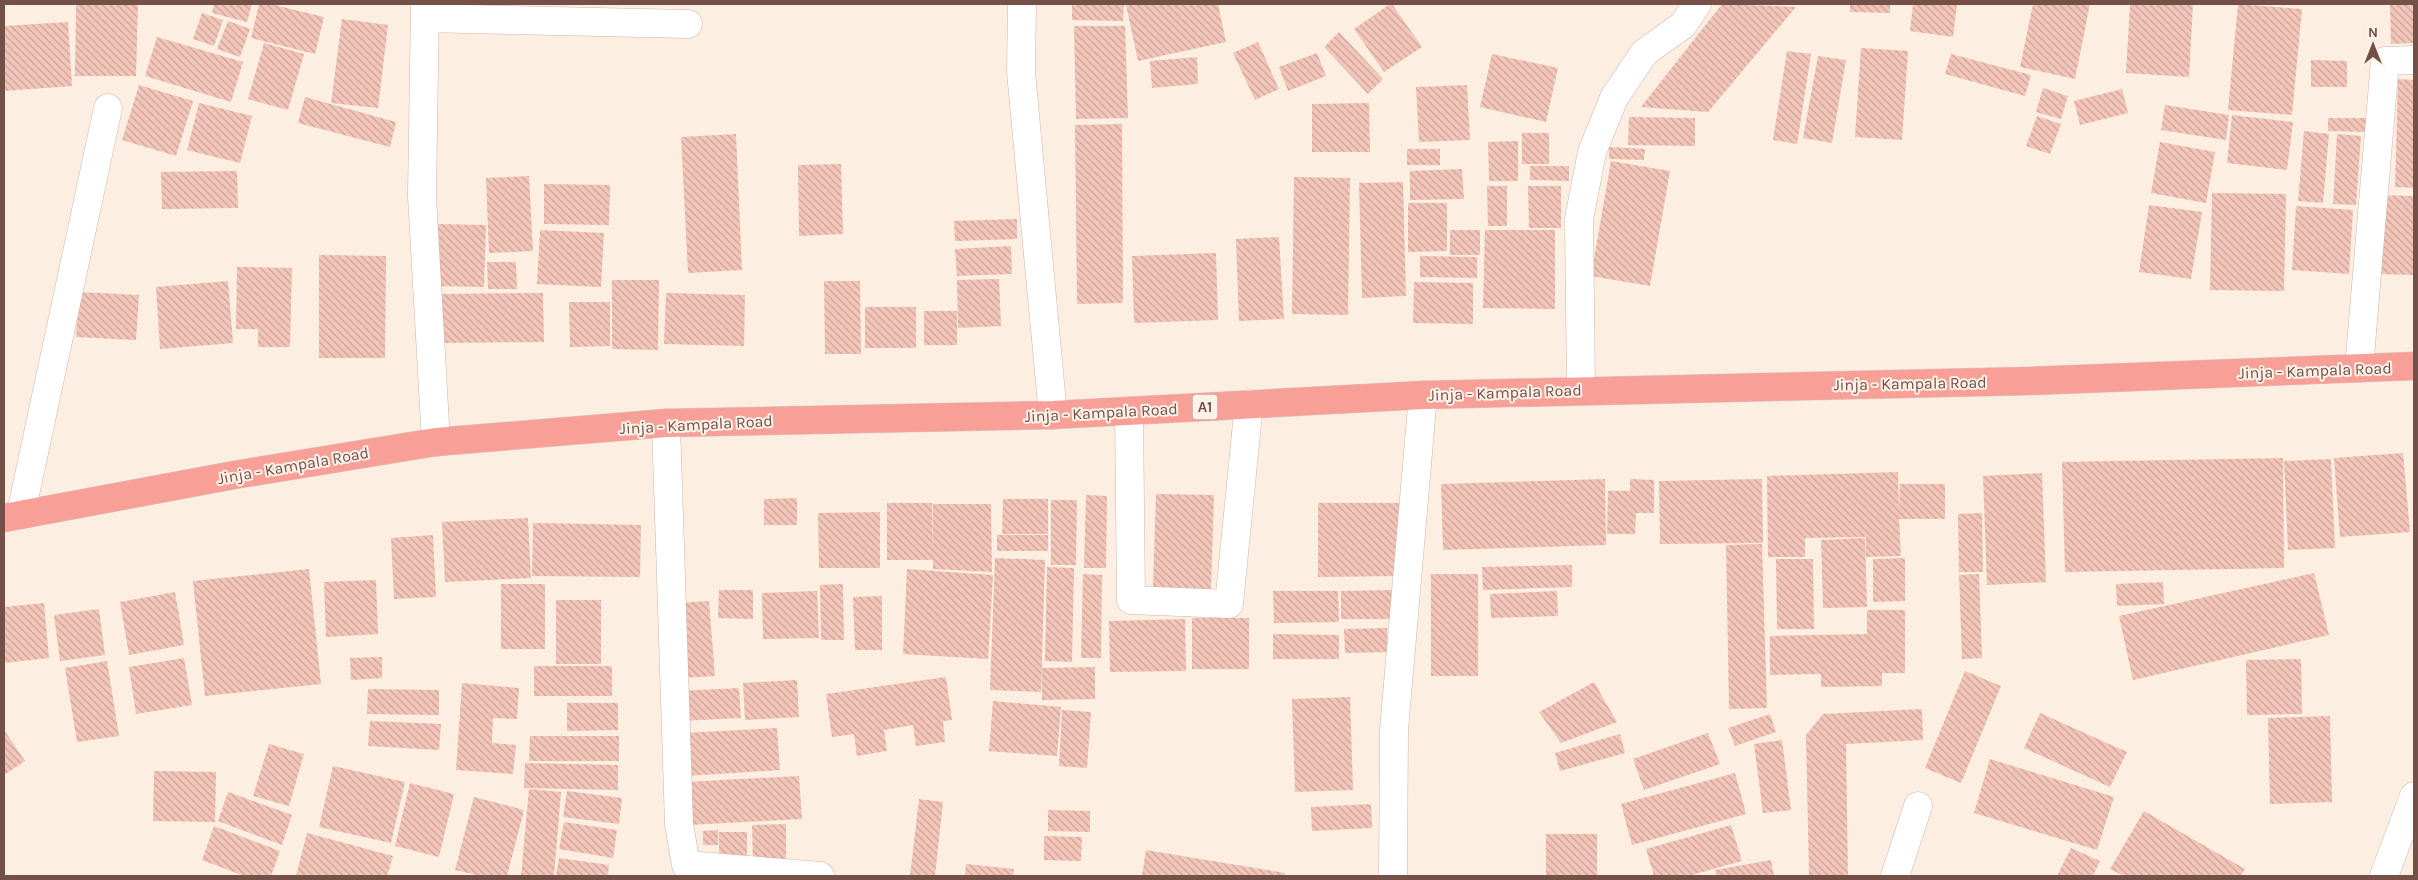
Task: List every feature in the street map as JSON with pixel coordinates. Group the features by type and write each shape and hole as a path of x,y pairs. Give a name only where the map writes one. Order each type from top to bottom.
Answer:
{"highway":[{"name":"Jinja - Kampala Road","path":"12,516 234,475 436,442 666,423 1053,415 1423,395 2029,381 2414,366"}],"street":[{"path":"1022,4 1021,72 1053,415"},
{"path":"1581,390 1579,219 1592,152 1614,98 1644,53 1683,25 1697,4"},
{"path":"436,442 422,196 425,11 688,24"},
{"path":"2359,368 2385,61 2414,60"},
{"path":"12,516 108,108"},
{"path":"1393,876 1394,730 1423,395"},
{"path":"1129,411 1131,600 1229,604 1249,404"},
{"path":"666,423 679,871 820,876"},
{"path":"2384,876 2414,796"},
{"path":"1895,876 1918,806"}],"building":[{"path":"76,4 138,4 136,76 75,76"},
{"path":"214,4 252,4 247,22 212,13"},
{"path":"259,4 270,4 324,17 315,54 251,38"},
{"path":"1072,4 1124,4 1123,21 1072,20"},
{"path":"1218,4 1226,42 1138,61 1126,5"},
{"path":"1392,4 1422,47 1384,72 1354,29"},
{"path":"1722,4 1796,7 1708,112 1641,107"},
{"path":"1850,4 1890,4 1890,13 1850,12"},
{"path":"1913,4 1957,4 1953,37 1910,31"},
{"path":"2033,4 2090,4 2075,79 2020,67"},
{"path":"2130,4 2193,4 2189,77 2126,73"},
{"path":"2238,4 2302,9 2292,115 2228,110"},
{"path":"2390,4 2414,4 2414,43 2391,44"},
{"path":"202,13 223,20 214,46 193,39"},
{"path":"342,19 388,25 378,108 331,103"},
{"path":"228,21 250,29 240,57 217,49"},
{"path":"68,22 72,86 4,91 4,26"},
{"path":"1074,26 1125,26 1128,118 1076,119"},
{"path":"1339,32 1383,79 1368,94 1324,47"},
{"path":"157,37 243,62 231,102 145,76"},
{"path":"1258,42 1279,89 1255,100 1233,53"},
{"path":"264,43 304,54 288,110 248,99"},
{"path":"1861,48 1908,51 1902,140 1855,137"},
{"path":"1787,51 1811,54 1797,144 1773,140"},
{"path":"1317,53 1326,76 1288,91 1279,67"},
{"path":"1492,54 1558,68 1546,122 1480,107"},
{"path":"1951,54 2031,75 2025,96 1945,74"},
{"path":"1818,56 1846,60 1832,143 1803,138"},
{"path":"1197,57 1198,84 1152,88 1150,61"},
{"path":"2311,60 2347,61 2347,87 2311,87"},
{"path":"2398,79 2414,80 2414,188 2395,187"},
{"path":"139,85 193,101 176,156 122,140"},
{"path":"1467,85 1470,140 1419,142 1416,87"},
{"path":"2043,88 2068,96 2061,119 2036,112"},
{"path":"2122,89 2128,113 2080,125 2074,101"},
{"path":"305,97 396,122 390,147 298,123"},
{"path":"199,103 252,116 240,163 187,150"},
{"path":"1369,103 1370,152 1312,152 1312,104"},
{"path":"2165,105 2229,115 2226,140 2161,130"},
{"path":"2232,115 2293,122 2287,170 2227,163"},
{"path":"2037,116 2061,124 2050,154 2026,146"},
{"path":"1629,117 1695,118 1695,146 1628,145"},
{"path":"2328,118 2366,118 2366,132 2328,131"},
{"path":"1122,124 1123,303 1077,304 1075,125"},
{"path":"2304,131 2329,134 2323,203 2298,201"},
{"path":"1522,133 1549,133 1549,164 1522,164"},
{"path":"736,134 742,270 688,273 681,137"},
{"path":"2337,134 2361,136 2356,205 2333,204"},
{"path":"1518,141 1518,181 1489,181 1488,142"},
{"path":"2160,142 2215,152 2206,203 2151,193"},
{"path":"1609,147 1645,149 1644,160 1609,159"},
{"path":"1407,149 1440,149 1440,165 1407,165"},
{"path":"1611,161 1670,171 1650,286 1591,276"},
{"path":"841,164 843,234 799,236 798,165"},
{"path":"1530,166 1569,166 1569,181 1530,180"},
{"path":"1462,169 1464,199 1410,200 1410,171"},
{"path":"237,171 238,208 162,209 161,172"},
{"path":"529,176 533,251 489,253 486,178"},
{"path":"1294,177 1350,178 1348,315 1292,314"},
{"path":"1403,182 1406,296 1362,298 1359,183"},
{"path":"544,184 610,185 609,225 544,224"},
{"path":"1487,186 1507,186 1507,226 1488,226"},
{"path":"1528,186 1561,186 1561,228 1529,228"},
{"path":"2212,193 2286,194 2284,291 2210,290"},
{"path":"2377,195 2414,196 2414,275 2376,274"},
{"path":"1408,203 1447,203 1447,251 1408,252"},
{"path":"2149,205 2202,212 2191,279 2139,272"},
{"path":"2296,206 2353,210 2349,274 2292,270"},
{"path":"1017,219 1017,239 955,241 954,221"},
{"path":"437,224 486,225 484,287 436,286"},
{"path":"540,230 604,233 601,287 537,284"},
{"path":"1450,230 1480,230 1480,255 1450,255"},
{"path":"1485,230 1555,230 1555,309 1483,308"},
{"path":"1279,237 1284,319 1239,321 1236,239"},
{"path":"1011,246 1012,274 957,276 955,249"},
{"path":"1216,253 1218,320 1134,323 1132,256"},
{"path":"319,255 386,256 385,358 319,358"},
{"path":"1420,256 1477,257 1477,278 1420,277"},
{"path":"487,262 516,262 517,289 488,289"},
{"path":"237,267 292,268 290,347 258,347 258,329 236,329"},
{"path":"999,279 1001,326 958,328 957,280"},
{"path":"612,280 659,280 658,350 612,349"},
{"path":"228,281 233,343 160,349 156,287"},
{"path":"824,281 860,281 861,354 825,354"},
{"path":"1414,282 1473,283 1473,324 1413,323"},
{"path":"79,292 139,295 136,340 76,337"},
{"path":"543,293 544,342 440,343 439,294"},
{"path":"666,293 745,295 744,346 664,344"},
{"path":"569,302 610,302 610,346 570,347"},
{"path":"865,307 916,307 916,348 865,348"},
{"path":"924,311 957,311 957,345 924,345"},
{"path":"2403,453 2410,532 2340,537 2334,458"},
{"path":"2283,458 2284,568 2065,572 2062,462"},
{"path":"2331,459 2335,548 2288,550 2284,461"},
{"path":"1898,472 1899,510 1900,484 1945,484 1945,519 1899,519 1901,556 1866,557 1866,537 1805,538 1805,557 1768,557 1767,476"},
{"path":"2042,473 2046,582 1987,585 1983,476"},
{"path":"1605,479 1606,545 1443,550 1441,484"},
{"path":"1630,479 1654,480 1654,513 1636,513 1635,534 1607,534 1608,491 1630,491"},
{"path":"1762,479 1763,543 1660,544 1659,481"},
{"path":"1156,494 1214,495 1211,590 1153,589"},
{"path":"1086,495 1107,496 1106,568 1084,568"},
{"path":"797,498 797,525 764,525 764,499"},
{"path":"1003,499 1048,499 1048,534 1002,534"},
{"path":"1051,500 1077,500 1076,565 1051,565"},
{"path":"887,503 932,503 932,551 933,504 991,504 992,572 933,569 933,560 887,560"},
{"path":"1318,503 1399,503 1400,576 1318,577"},
{"path":"880,512 880,568 819,568 818,513"},
{"path":"1982,513 1983,572 1959,572 1958,514"},
{"path":"528,518 531,578 445,582 442,522"},
{"path":"533,523 641,525 640,577 532,576"},
{"path":"433,535 436,597 394,599 391,538"},
{"path":"997,535 1048,535 1048,551 997,551"},
{"path":"1865,538 1867,607 1823,608 1821,540"},
{"path":"1762,544 1767,708 1729,709 1726,545"},
{"path":"995,558 1045,560 1041,692 990,690"},
{"path":"1905,558 1905,601 1873,602 1873,559"},
{"path":"1776,559 1813,559 1814,629 1777,629"},
{"path":"1572,565 1572,587 1483,590 1482,567"},
{"path":"1047,567 1074,568 1072,662 1045,661"},
{"path":"309,569 321,684 205,696 193,581"},
{"path":"907,569 993,575 988,659 903,654"},
{"path":"2314,573 2329,635 2133,680 2119,616"},
{"path":"1083,574 1102,575 1101,658 1081,658"},
{"path":"1431,574 1478,574 1478,676 1431,676"},
{"path":"1979,574 1982,658 1962,659 1959,575"},
{"path":"376,580 378,634 326,637 324,582"},
{"path":"2163,582 2164,604 2117,606 2116,584"},
{"path":"501,584 545,584 545,649 501,649"},
{"path":"843,584 844,640 821,640 820,585"},
{"path":"719,590 753,590 753,619 718,618"},
{"path":"1393,590 1393,619 1341,619 1341,591"},
{"path":"817,591 819,638 763,639 762,593"},
{"path":"1273,591 1338,591 1339,622 1274,623"},
{"path":"1557,591 1558,616 1491,618 1490,594"},
{"path":"175,592 184,645 129,655 120,602"},
{"path":"882,596 882,650 855,650 853,597"},
{"path":"556,600 601,600 601,664 556,664"},
{"path":"709,601 715,676 681,678 676,603"},
{"path":"44,603 49,658 4,663 4,607"},
{"path":"99,609 105,655 60,661 54,615"},
{"path":"1867,610 1905,610 1905,673 1882,673 1882,686 1821,687 1821,674 1770,675 1770,636 1867,634"},
{"path":"1192,618 1249,618 1249,669 1192,669"},
{"path":"1185,619 1186,671 1110,672 1109,621"},
{"path":"1387,628 1387,652 1345,653 1344,629"},
{"path":"1273,634 1339,635 1339,659 1273,659"},
{"path":"382,657 382,678 351,680 350,658"},
{"path":"184,658 192,705 136,714 129,667"},
{"path":"2301,659 2302,714 2247,715 2246,660"},
{"path":"107,661 119,736 77,742 65,668"},
{"path":"534,666 612,666 612,696 534,696"},
{"path":"1095,667 1095,699 1042,700 1042,668"},
{"path":"1965,671 2001,686 1961,783 1925,768"},
{"path":"946,677 952,720 943,721 945,742 916,746 913,725 884,730 887,751 857,756 854,734 832,737 826,694"},
{"path":"797,680 799,717 745,720 743,683"},
{"path":"1594,682 1617,722 1561,743 1539,712"},
{"path":"462,683 519,688 517,719 493,718 492,743 516,745 513,774 456,770"},
{"path":"739,688 741,718 681,721 679,691"},
{"path":"368,689 439,690 439,715 367,714"},
{"path":"1350,697 1353,790 1295,792 1292,699"},
{"path":"993,701 1061,707 1057,756 989,751"},
{"path":"567,703 618,703 618,730 567,731"},
{"path":"1922,709 1923,740 1846,744 1848,876 1809,876 1806,735 1823,714"},
{"path":"1062,710 1091,712 1087,768 1059,766"},
{"path":"2040,713 2127,752 2110,787 2024,748"},
{"path":"1770,714 1776,732 1735,746 1728,728"},
{"path":"2330,716 2332,802 2270,804 2268,718"},
{"path":"370,721 441,724 439,750 368,746"},
{"path":"777,728 780,770 686,776 684,733"},
{"path":"4,730 25,761 4,775"},
{"path":"1708,733 1720,764 1644,790 1633,759"},
{"path":"1620,734 1625,753 1560,771 1555,753"},
{"path":"530,736 619,736 619,761 529,761"},
{"path":"1782,740 1791,810 1763,813 1754,744"},
{"path":"269,744 304,754 289,806 253,796"},
{"path":"1990,759 2114,797 2097,850 1974,813"},
{"path":"525,763 618,765 618,790 524,788"},
{"path":"333,766 405,782 391,843 319,827"},
{"path":"154,771 216,772 215,822 153,821"},
{"path":"1735,773 1746,814 1632,845 1621,804"},
{"path":"799,776 802,819 688,825 686,782"},
{"path":"410,783 454,794 439,857 395,846"},
{"path":"529,789 561,792 554,876 521,876"},
{"path":"567,791 622,798 619,824 563,817"},
{"path":"228,792 292,815 282,845 218,821"},
{"path":"474,797 524,810 507,876 481,876 455,870"},
{"path":"919,799 943,802 935,876 910,876"},
{"path":"1371,804 1372,828 1312,831 1311,807"},
{"path":"1048,810 1090,811 1090,832 1048,831"},
{"path":"2144,811 2245,869 2241,876 2124,876 2110,869"},
{"path":"564,822 617,830 613,858 559,849"},
{"path":"786,824 786,866 753,866 752,825"},
{"path":"1731,825 1742,861 1688,876 1654,876 1646,849"},
{"path":"214,826 280,851 271,876 244,876 202,860"},
{"path":"718,830 718,845 703,845 703,831"},
{"path":"719,832 747,832 747,865 719,865"},
{"path":"307,833 393,856 387,876 296,876"},
{"path":"1546,834 1597,834 1597,876 1546,876"},
{"path":"1044,836 1082,837 1081,861 1044,860"},
{"path":"2071,848 2100,861 2093,876 2057,876"},
{"path":"1146,850 1285,873 1285,876 1142,876"},
{"path":"559,858 609,865 608,876 556,876"},
{"path":"1771,860 1774,876 1716,876 1715,870"},
{"path":"966,864 1014,869 1013,876 965,876"}]}
